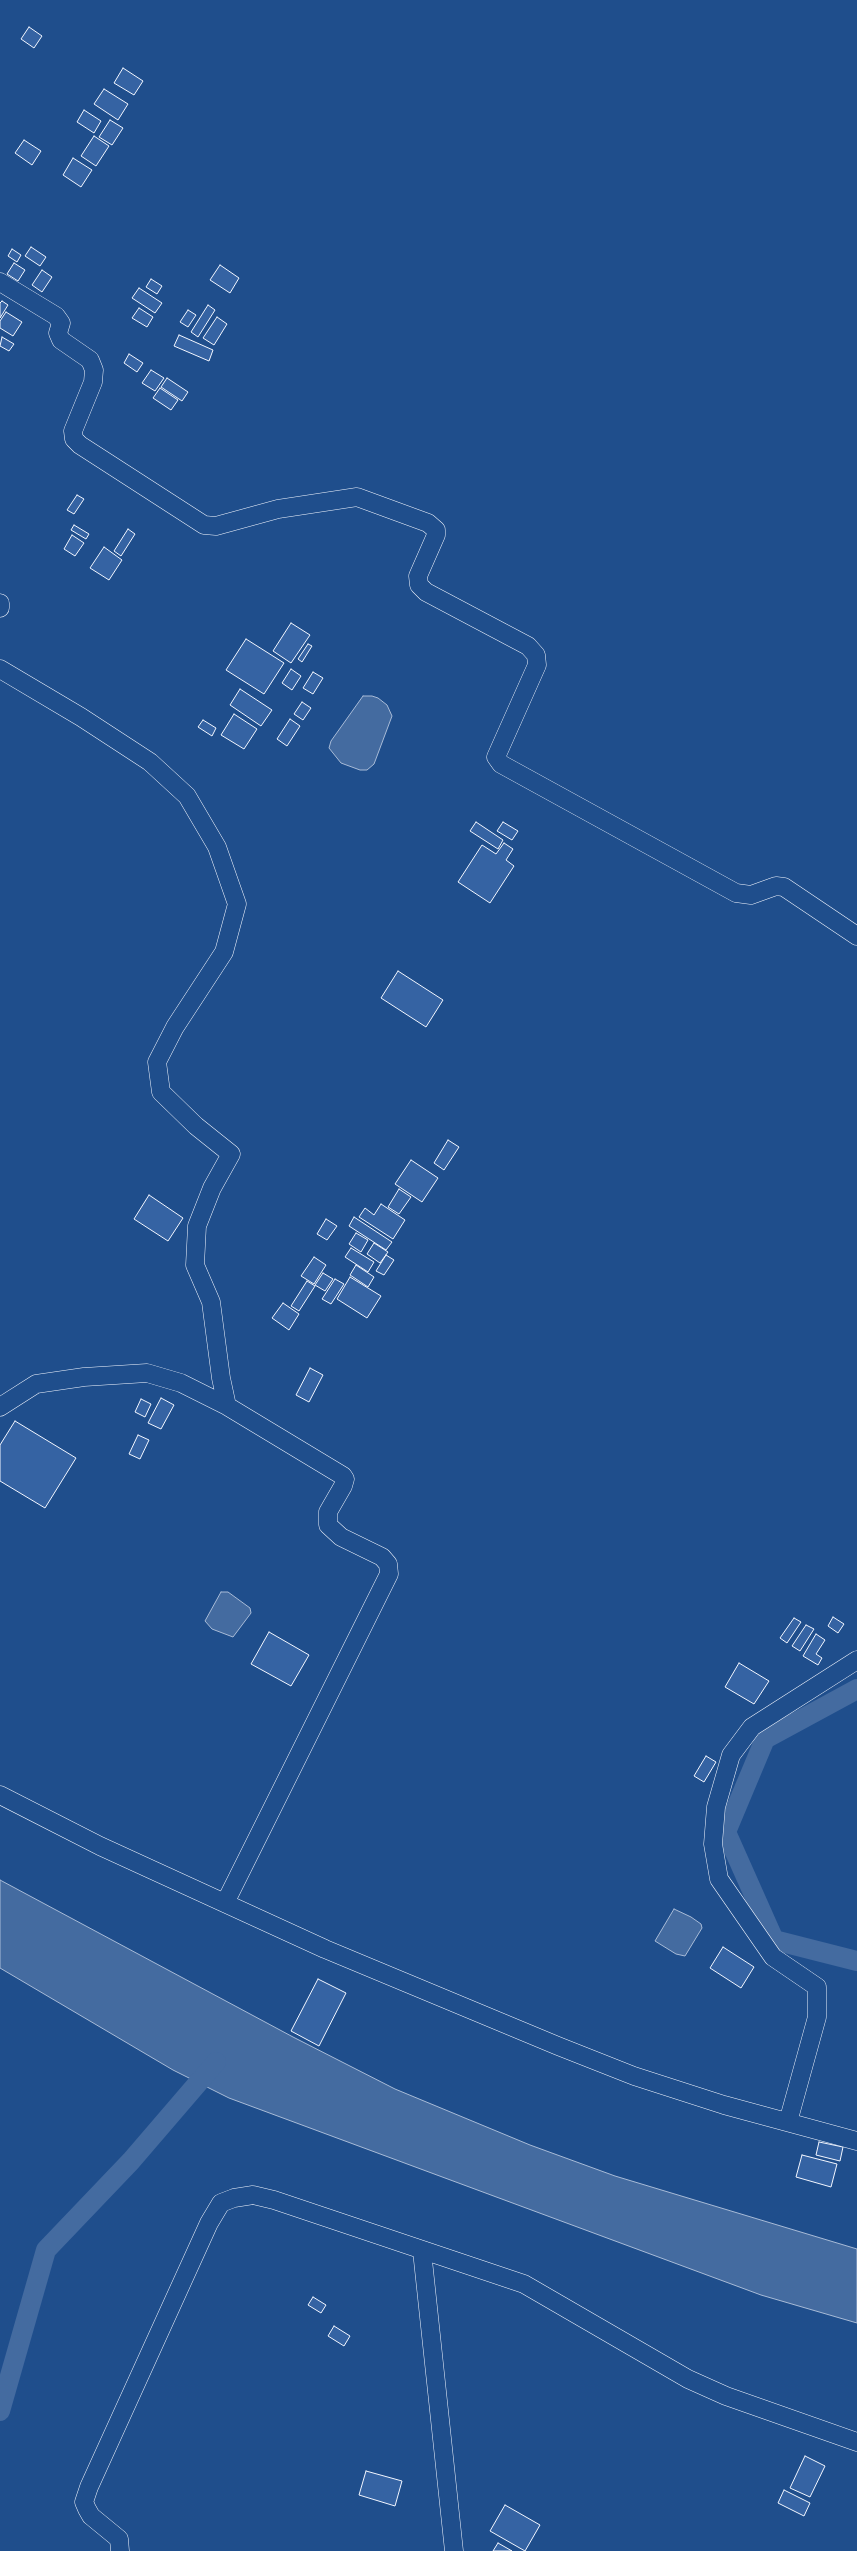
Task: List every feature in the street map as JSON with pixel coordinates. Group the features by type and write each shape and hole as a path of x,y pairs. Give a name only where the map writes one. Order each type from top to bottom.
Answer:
{"street":[{"path":"0,282 56,316 61,323 58,334 60,340 90,360 94,370 93,382 73,431 74,439 80,445 204,525 216,526 278,509 357,497 428,523 436,530 436,535 418,576 419,585 426,592 528,646 536,655 538,665 496,757 501,764 736,893 750,895 776,886 784,887 857,936"},
{"path":"0,603 0,608"},
{"path":"0,669 81,717 150,762 187,796 217,847 237,904 224,952 175,1027 157,1062 160,1092 196,1126 231,1154 212,1188 197,1226 196,1265 211,1302 221,1378 227,1406"},
{"path":"0,1407 36,1384 84,1377 147,1373 181,1383 227,1406 344,1476 345,1481 328,1512 328,1525 341,1537 382,1557 388,1564 389,1574 225,1903"},
{"path":"788,2122 817,2017 817,1987 773,1957 719,1879 713,1844 716,1807 731,1755 752,1727 857,1660"},
{"path":"0,1795 100,1846 325,1949 558,2046 634,2076 724,2105 857,2141"},
{"path":"120,2551 119,2539 98,2522 86,2509 84,2502 209,2223 221,2203 234,2198 253,2196 274,2200 524,2284 688,2379 726,2396 857,2442"},
{"path":"422,2251 454,2551"}],"water":[{"path":"363,696 378,698 387,705 392,716 374,764 367,770 360,770 341,763 329,748 331,741"},
{"path":"221,1592 228,1592 250,1608 251,1613 233,1637 212,1629 205,1621"},
{"path":"0,1880 293,2037 395,2089 530,2145 615,2176 857,2249 857,2323 761,2295 229,2098 173,2070 0,1968"},
{"path":"674,1909 691,1917 701,1924 702,1928 685,1956 676,1954 655,1941"}],"building":[{"path":"29,27 42,36 34,48 21,39"},
{"path":"123,68 143,81 134,95 114,83"},
{"path":"104,89 128,104 118,120 94,104"},
{"path":"84,110 101,121 94,133 77,122"},
{"path":"110,120 123,128 112,145 99,137"},
{"path":"94,136 109,146 96,166 81,156"},
{"path":"24,140 41,151 32,165 15,153"},
{"path":"73,158 92,170 81,187 63,175"},
{"path":"31,247 46,257 40,266 25,256"},
{"path":"12,249 21,255 17,262 8,256"},
{"path":"14,263 25,270 18,281 7,274"},
{"path":"220,265 239,278 230,293 210,280"},
{"path":"42,270 52,277 42,292 32,285"},
{"path":"151,279 162,286 157,294 146,287"},
{"path":"139,288 162,303 155,313 132,298"},
{"path":"2,301 8,305 0,318 0,303"},
{"path":"208,305 215,310 198,337 191,332"},
{"path":"139,308 153,317 147,327 132,318"},
{"path":"188,310 196,315 188,327 180,322"},
{"path":"6,312 22,322 13,336 0,328 0,321"},
{"path":"217,317 227,324 214,345 203,338"},
{"path":"179,335 213,350 209,361 174,346"},
{"path":"2,337 14,344 9,351 0,346"},
{"path":"129,354 143,363 137,372 124,363"},
{"path":"151,370 164,378 155,391 142,383"},
{"path":"167,378 188,392 182,401 161,387"},
{"path":"160,388 178,400 171,410 153,398"},
{"path":"77,495 84,499 74,514 67,510"},
{"path":"74,525 89,534 86,539 71,530"},
{"path":"128,529 135,534 121,556 114,551"},
{"path":"72,535 84,543 75,556 64,549"},
{"path":"104,547 122,560 109,580 90,568"},
{"path":"291,623 310,635 291,663 273,651"},
{"path":"246,639 284,663 264,694 226,670"},
{"path":"308,644 312,646 302,662 298,659"},
{"path":"291,669 301,676 292,690 282,683"},
{"path":"313,672 323,678 313,694 303,688"},
{"path":"240,689 272,710 261,726 230,705"},
{"path":"302,702 311,708 303,720 294,714"},
{"path":"234,714 257,729 244,749 221,735"},
{"path":"290,719 300,726 287,746 277,739"},
{"path":"203,720 216,728 212,736 198,727"},
{"path":"476,822 503,840 498,849 470,831"},
{"path":"503,822 518,831 512,840 497,831"},
{"path":"504,843 513,849 506,860 514,866 490,903 458,882 482,845 496,854"},
{"path":"398,971 443,1000 426,1027 381,998"},
{"path":"448,1140 459,1147 444,1170 434,1163"},
{"path":"411,1160 438,1178 422,1202 395,1184"},
{"path":"399,1189 411,1197 399,1214 388,1207"},
{"path":"149,1195 183,1218 168,1241 134,1219"},
{"path":"381,1204 405,1220 393,1239 359,1217 365,1208 374,1215"},
{"path":"354,1217 392,1242 386,1250 349,1226"},
{"path":"326,1219 337,1226 327,1240 317,1234"},
{"path":"356,1233 368,1240 361,1252 349,1244"},
{"path":"374,1243 388,1252 380,1263 367,1254"},
{"path":"351,1248 374,1262 368,1272 345,1257"},
{"path":"386,1255 394,1260 384,1275 376,1271"},
{"path":"314,1257 326,1265 314,1284 301,1276"},
{"path":"356,1265 374,1277 368,1287 350,1275"},
{"path":"323,1273 333,1279 325,1291 315,1285"},
{"path":"350,1277 381,1296 367,1318 337,1299"},
{"path":"335,1279 344,1284 331,1304 322,1299"},
{"path":"307,1281 315,1286 299,1311 291,1306"},
{"path":"283,1303 299,1314 289,1330 272,1318"},
{"path":"310,1368 323,1375 309,1402 296,1395"},
{"path":"161,1398 174,1405 161,1429 148,1423"},
{"path":"141,1399 151,1404 145,1417 135,1412"},
{"path":"15,1421 76,1458 45,1508 0,1481 0,1445"},
{"path":"138,1435 149,1440 140,1459 129,1454"},
{"path":"833,1617 844,1624 838,1633 828,1626"},
{"path":"794,1618 801,1622 787,1643 780,1638"},
{"path":"806,1625 814,1629 800,1651 792,1646"},
{"path":"269,1632 309,1655 291,1686 251,1664"},
{"path":"816,1634 825,1640 816,1654 822,1658 818,1665 803,1656"},
{"path":"739,1663 769,1681 754,1704 725,1687"},
{"path":"706,1756 716,1762 704,1782 694,1776"},
{"path":"723,1947 754,1967 741,1988 710,1968"},
{"path":"318,1979 346,1993 319,2046 291,2031"},
{"path":"819,2142 843,2147 840,2161 816,2155"},
{"path":"802,2155 837,2164 831,2187 796,2177"},
{"path":"313,2297 326,2305 321,2313 308,2305"},
{"path":"334,2326 350,2336 344,2346 328,2336"},
{"path":"805,2456 825,2466 810,2497 790,2488"},
{"path":"366,2471 402,2481 395,2506 359,2495"},
{"path":"784,2490 810,2503 804,2516 778,2503"},
{"path":"505,2505 540,2525 525,2551 490,2531"},
{"path":"498,2543 512,2551 493,2551"}],"waterway":[{"path":"857,1689 765,1739 726,1832 774,1940 857,1961"},
{"path":"0,2411 46,2250 131,2161 216,2062"}]}
